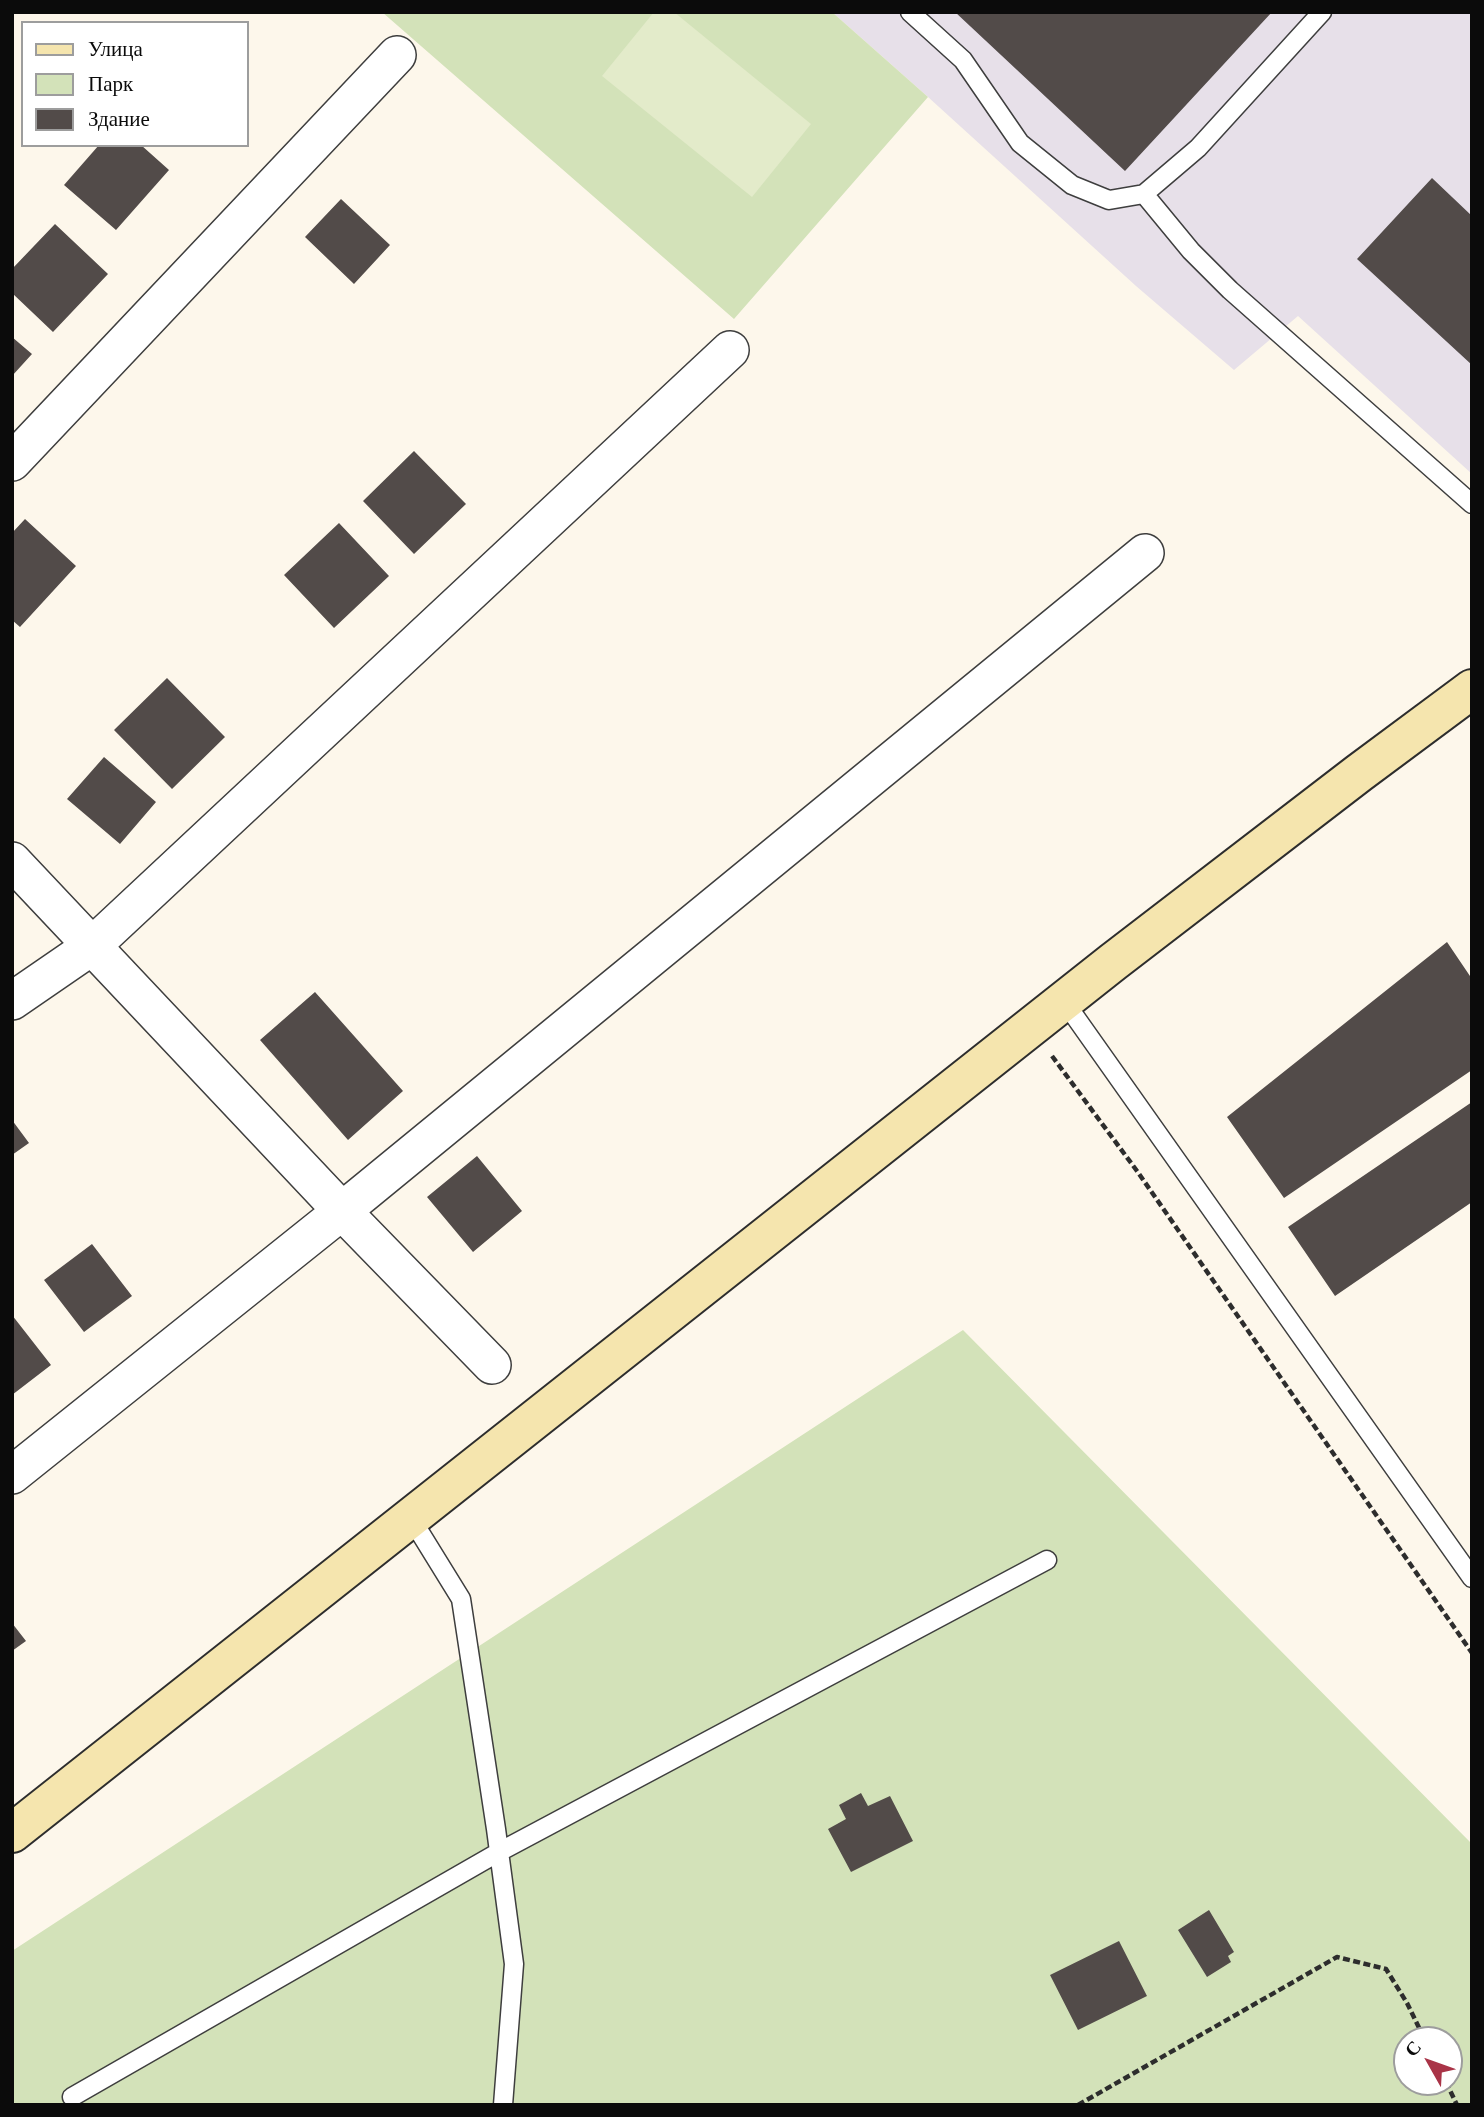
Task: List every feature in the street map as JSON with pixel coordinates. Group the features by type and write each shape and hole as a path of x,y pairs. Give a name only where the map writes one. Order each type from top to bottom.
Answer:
{"street":[{"path":"12,462 397,55"},
{"path":"12,1001 92,946 730,350"},
{"path":"12,1475 342,1212 1145,553"},
{"path":"12,1833 1064,1001 1472,689"},
{"path":"12,861 342,1212 492,1365"}],"lane":[{"path":"910,12 963,60 1020,143 1072,185 1109,200 1144,194 1198,148 1322,12"},
{"path":"1144,194 1191,251 1230,290 1472,504"},
{"path":"1064,1001 1472,1578"},
{"path":"411,1518 461,1599 514,1964 503,2105"},
{"path":"72,2096 499,1852 1047,1560"}],"path":[{"path":"1031,1027 1137,1171 1472,1653"},
{"path":"1078,2105 1337,1957 1386,1969 1418,2026"}],"shaded area":[{"path":"832,12 1472,12 1472,474 1298,316 1234,370 1136,286"}],"green space":[{"path":"382,12 832,12 928,97 734,319"},
{"path":"654,12 674,12 811,124 752,197 602,76"},
{"path":"963,1330 1472,1844 1472,2105 12,2105 12,1951"}],"building":[{"path":"955,12 1272,12 1125,171"},
{"path":"97,147 143,147 169,170 116,230 64,185"},
{"path":"1432,178 1472,216 1472,365 1357,259"},
{"path":"341,199 390,245 354,284 305,237"},
{"path":"55,224 108,274 53,332 12,293 12,269"},
{"path":"12,337 32,354 12,376"},
{"path":"414,451 466,504 414,554 363,501"},
{"path":"25,519 76,566 20,627 12,620 12,533"},
{"path":"339,523 389,576 334,628 284,575"},
{"path":"167,678 225,737 172,789 114,730"},
{"path":"104,757 156,802 120,844 67,799"},
{"path":"1447,942 1472,979 1472,1070 1284,1198 1227,1117"},
{"path":"315,992 403,1091 348,1140 260,1040"},
{"path":"1472,1102 1472,1202 1335,1296 1288,1227"},
{"path":"12,1120 29,1143 12,1155"},
{"path":"477,1156 522,1211 473,1252 427,1197"},
{"path":"92,1244 132,1296 84,1332 44,1280"},
{"path":"12,1315 51,1365 12,1395"},
{"path":"12,1623 26,1641 12,1651"},
{"path":"861,1793 868,1806 890,1796 913,1841 851,1872 828,1829 846,1819 839,1805"},
{"path":"1209,1910 1234,1952 1228,1956 1231,1962 1207,1977 1178,1930"},
{"path":"1119,1941 1147,1996 1078,2030 1050,1975"}]}
